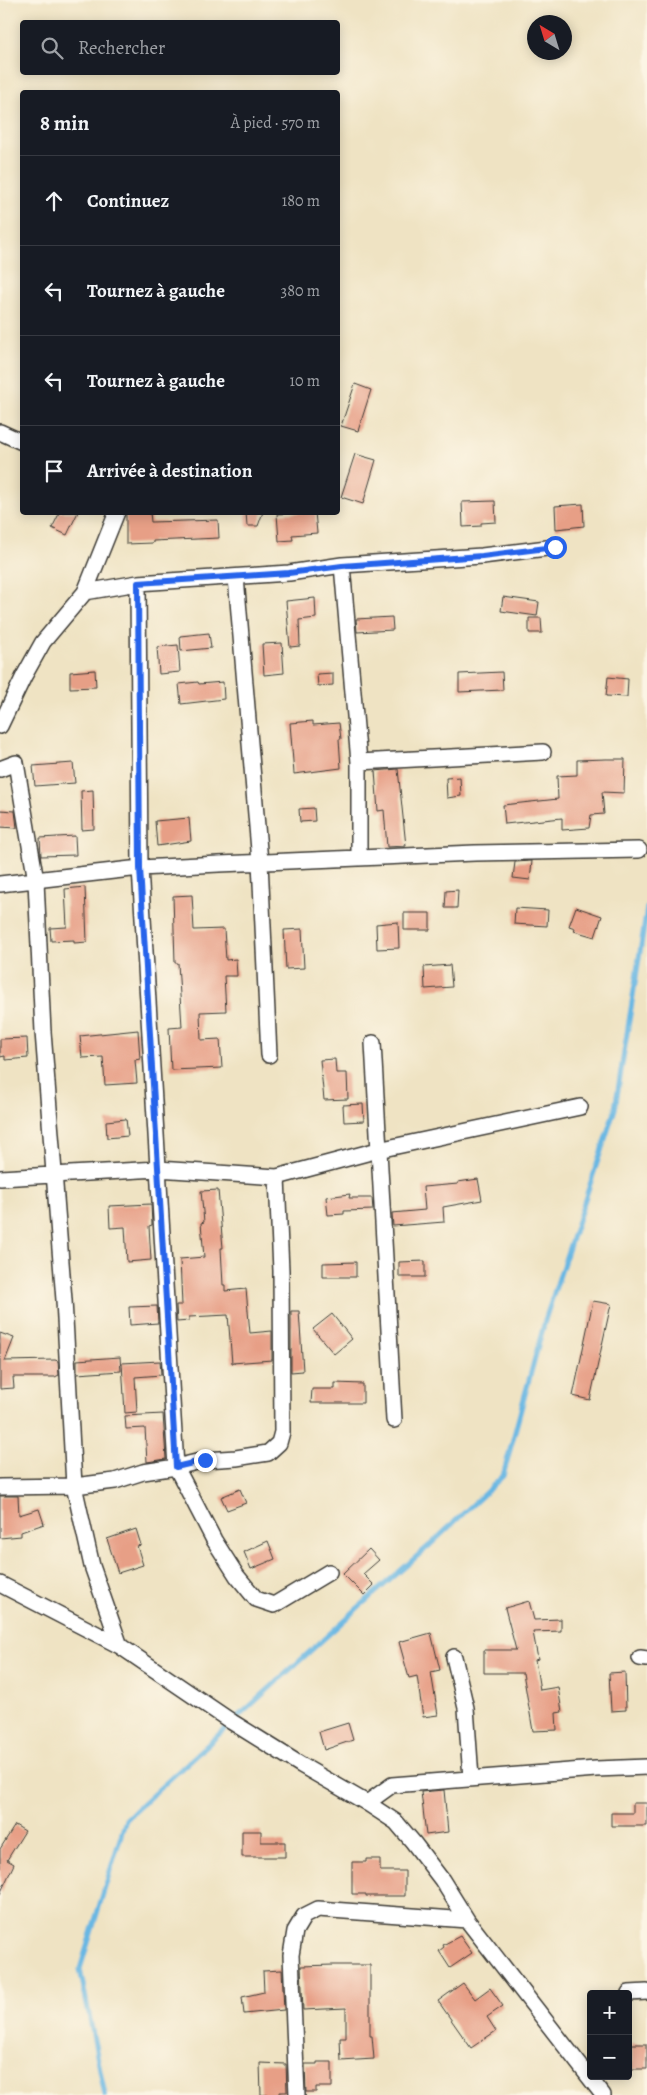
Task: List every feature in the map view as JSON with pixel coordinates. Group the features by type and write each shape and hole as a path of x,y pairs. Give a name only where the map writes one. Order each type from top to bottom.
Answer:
{"street":[{"path":"0,432 20,441"},
{"path":"0,726 24,676 44,642 85,592 116,515"},
{"path":"85,592 138,583 289,573 342,566 482,556 555,547"},
{"path":"342,566 358,762 359,858"},
{"path":"236,577 260,862 269,1055"},
{"path":"138,583 140,868 149,990 176,1467 214,1540 237,1576 256,1599 274,1605 329,1572"},
{"path":"358,762 543,752"},
{"path":"0,768 16,763 36,881 43,1032 64,1300 74,1486 92,1566 120,1646"},
{"path":"0,884 140,868 359,858 639,850"},
{"path":"373,1043 394,1420"},
{"path":"0,1178 158,1169 277,1178 378,1150 580,1107"},
{"path":"0,1487 74,1486 115,1481 143,1472 205,1460 268,1453 279,1444 282,1432 281,1271 277,1178"},
{"path":"0,1584 120,1646 232,1722 396,1822 442,1880 467,1920 602,2095"},
{"path":"454,1657 466,1708 471,1778"},
{"path":"367,1803 392,1785 647,1767"},
{"path":"296,2095 291,1955 295,1931 304,1916 318,1909 467,1920"},
{"path":"632,1993 647,1992"}],"building":[{"path":"355,384 371,390 358,431 341,426"},
{"path":"355,454 376,460 363,504 341,497"},
{"path":"495,501 496,522 481,523 481,526 463,527 462,502"},
{"path":"583,504 584,526 556,529 555,506"},
{"path":"58,515 77,515 67,535 52,528"},
{"path":"126,515 150,515 151,522 218,520 219,538 126,544"},
{"path":"246,515 262,515 258,526 247,526"},
{"path":"277,515 315,515 317,533 292,535 293,540 279,541"},
{"path":"503,597 539,602 537,616 501,611"},
{"path":"315,598 316,618 299,620 300,646 290,647 286,601"},
{"path":"392,617 393,630 357,632 356,619"},
{"path":"529,618 541,618 542,633 529,633"},
{"path":"209,633 211,648 181,651 180,636"},
{"path":"282,643 284,673 264,675 262,644"},
{"path":"178,645 180,672 159,674 157,647"},
{"path":"95,670 96,687 70,688 70,672"},
{"path":"502,672 503,690 459,692 459,674"},
{"path":"333,673 333,685 318,686 317,674"},
{"path":"608,677 628,679 627,697 606,696"},
{"path":"198,682 199,684 223,682 224,699 181,704 179,684"},
{"path":"313,721 313,725 339,723 341,768 294,774 290,723"},
{"path":"625,759 624,793 602,792 604,814 591,815 589,828 562,830 562,818 505,824 503,805 558,799 557,776 577,775 577,760"},
{"path":"73,763 75,783 35,786 33,766"},
{"path":"398,769 406,846 387,847 384,810 378,811 375,771"},
{"path":"460,777 461,796 447,798 446,778"},
{"path":"93,790 94,829 82,830 81,791"},
{"path":"314,808 315,821 300,822 299,809"},
{"path":"0,810 15,811 17,828 0,827"},
{"path":"189,818 191,841 157,846 155,821"},
{"path":"75,836 76,855 41,856 40,838"},
{"path":"532,861 530,880 513,878 515,862"},
{"path":"85,887 87,942 74,943 74,940 51,941 50,928 67,927 65,889"},
{"path":"458,890 457,908 445,908 446,891"},
{"path":"192,895 194,930 224,929 226,960 236,959 237,976 224,976 226,1011 200,1012 201,1040 220,1039 222,1068 171,1070 169,1028 182,1027 178,963 175,963 173,896"},
{"path":"576,907 602,916 595,937 574,931 575,928 569,926"},
{"path":"515,908 548,910 547,926 514,924"},
{"path":"404,913 430,913 430,930 404,930"},
{"path":"398,922 399,948 377,949 376,924"},
{"path":"302,929 304,968 286,969 284,930"},
{"path":"450,965 452,987 425,989 424,967"},
{"path":"138,1030 140,1059 135,1060 137,1083 105,1085 103,1057 82,1058 80,1036"},
{"path":"27,1038 28,1058 5,1060 5,1056 0,1057 0,1039"},
{"path":"335,1059 336,1073 347,1073 348,1099 324,1100 320,1060"},
{"path":"363,1104 364,1121 344,1122 343,1105"},
{"path":"126,1119 128,1136 107,1138 106,1121"},
{"path":"478,1179 482,1200 443,1207 444,1222 393,1226 392,1213 425,1210 423,1187 458,1184 458,1182"},
{"path":"218,1190 223,1248 221,1248 223,1285 225,1285 225,1291 246,1289 250,1333 272,1331 272,1360 232,1363 228,1315 189,1317 189,1321 177,1322 176,1305 182,1305 180,1259 204,1257 201,1223 204,1222 201,1191"},
{"path":"350,1194 349,1198 372,1198 373,1210 344,1211 344,1214 328,1215 326,1197"},
{"path":"151,1204 152,1225 149,1226 151,1260 127,1262 125,1227 110,1228 109,1206"},
{"path":"425,1261 425,1277 399,1277 399,1262"},
{"path":"356,1262 356,1277 323,1277 323,1263"},
{"path":"593,1301 611,1304 590,1400 573,1396"},
{"path":"157,1306 158,1323 130,1325 129,1307"},
{"path":"291,1311 299,1311 303,1371 291,1372"},
{"path":"332,1314 352,1339 334,1354 313,1329"},
{"path":"0,1333 14,1338 5,1361 55,1360 58,1361 59,1375 55,1377 13,1377 14,1388 0,1389"},
{"path":"120,1357 121,1371 77,1374 77,1360"},
{"path":"160,1361 161,1375 135,1377 137,1412 125,1413 122,1363"},
{"path":"335,1383 363,1384 363,1403 311,1403 312,1389 335,1389"},
{"path":"163,1414 166,1459 147,1462 145,1428 126,1429 125,1416"},
{"path":"240,1489 246,1503 227,1510 221,1497"},
{"path":"0,1496 18,1496 19,1515 39,1509 44,1524 21,1532 21,1536 0,1538"},
{"path":"136,1529 141,1545 137,1546 143,1565 118,1573 107,1539"},
{"path":"268,1541 275,1559 251,1569 244,1552"},
{"path":"369,1549 379,1560 363,1574 374,1585 364,1595 343,1574"},
{"path":"529,1601 534,1620 561,1619 561,1631 533,1632 538,1659 535,1660 540,1690 558,1687 562,1712 556,1713 557,1730 533,1731 523,1673 484,1673 484,1650 516,1650 505,1608"},
{"path":"431,1633 440,1670 431,1672 438,1715 423,1717 417,1676 409,1678 399,1642"},
{"path":"625,1672 626,1710 611,1711 609,1673"},
{"path":"348,1723 353,1740 324,1750 319,1732"},
{"path":"444,1790 448,1832 426,1835 421,1792"},
{"path":"633,1803 647,1803 647,1826 611,1826 611,1813 633,1813"},
{"path":"15,1825 25,1831 7,1860 14,1864 0,1894 0,1849"},
{"path":"242,1831 261,1831 261,1842 285,1842 285,1857 242,1857"},
{"path":"366,1859 380,1859 380,1871 405,1871 405,1896 352,1894 352,1862 366,1862"},
{"path":"460,1936 472,1953 450,1968 439,1951 444,1947 443,1945"},
{"path":"370,1965 370,2036 372,2036 374,2059 341,2061 340,2038 346,2038 346,2008 303,2010 301,1966"},
{"path":"282,1970 284,2010 244,2014 242,1997 264,1992 263,1971"},
{"path":"463,1983 475,1999 490,1988 503,2006 487,2017 496,2031 471,2048 438,2001"},
{"path":"632,2044 647,2044 647,2069 632,2069"},
{"path":"317,2062 332,2062 332,2087 316,2087 316,2092 306,2092 305,2064 317,2064"},
{"path":"260,2063 286,2064 287,2092 280,2092 280,2095 261,2095"}],"waterway":[{"path":"105,2095 80,1969 126,1819 361,1605 430,1545 503,1476 546,1317 615,1109 647,908"}],"route":[{"path":"205,1460 176,1467 166,1317 149,990 140,868 138,583 289,573 342,566 482,556 555,547"}]}
